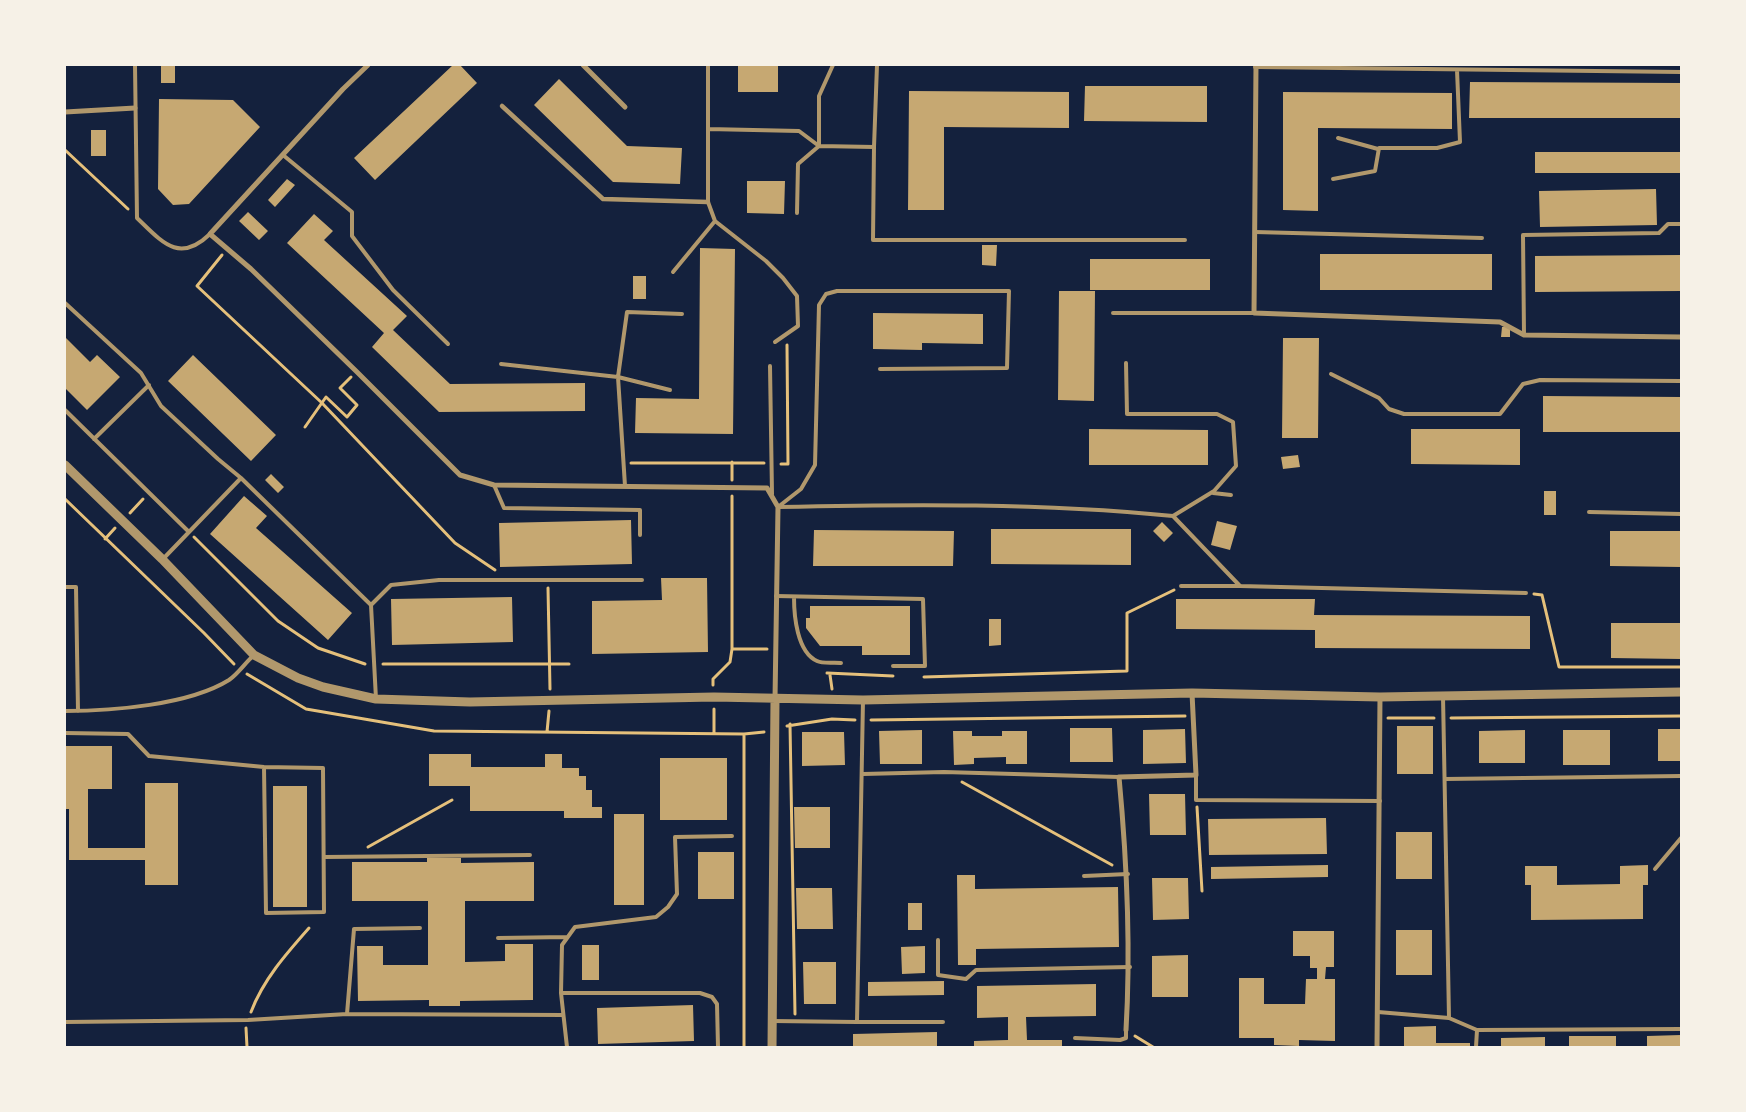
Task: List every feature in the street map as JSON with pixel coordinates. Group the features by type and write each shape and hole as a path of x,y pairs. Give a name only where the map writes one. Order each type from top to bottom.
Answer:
{"street":[{"path":"368,65 343,89 210,234 251,269 419,432 460,475 494,485 767,488 778,507 772,1047"},
{"path":"583,65 625,106"},
{"path":"1256,66 1254,313 1500,322 1524,336 1681,337"},
{"path":"502,106 603,199 708,202"},
{"path":"65,112 135,108"},
{"path":"65,464 162,559 254,655 298,678 323,687 376,699 470,702 714,697 863,700 1192,693 1380,697 1681,692"},
{"path":"1126,1030 1130,967 1128,874 1119,777 1196,775 1192,693"},
{"path":"1377,1047 1380,697"}],"lane":[{"path":"134,65 137,218 169,246 188,249 198,245 210,234"},
{"path":"708,65 708,202 714,221 766,260 797,296 798,326 775,342"},
{"path":"797,213 798,164 819,146 819,96 833,65"},
{"path":"878,65 874,147 873,240 1185,240"},
{"path":"1256,66 1681,72"},
{"path":"1338,138 1378,149 1437,148 1460,142 1457,70"},
{"path":"708,129 800,131 819,146 874,147"},
{"path":"1333,179 1375,171 1378,149"},
{"path":"283,155 352,212 352,236 393,290 448,344"},
{"path":"673,272 714,221"},
{"path":"1524,336 1523,235 1659,233 1668,224 1681,224"},
{"path":"1255,232 1482,238"},
{"path":"778,507 802,490 815,465 819,305 826,294 838,291 1009,291 1007,368 880,369"},
{"path":"65,303 142,373 161,406 241,478 371,605 376,699"},
{"path":"625,486 618,377 627,312 682,314"},
{"path":"1113,313 1254,313"},
{"path":"778,507 993,506 1108,510 1173,516 1211,493 1236,466 1233,422 1217,414 1126,414 1126,362"},
{"path":"501,364 618,377 670,390"},
{"path":"770,366 770,463 772,494"},
{"path":"1331,374 1379,398 1389,409 1404,414 1500,414 1523,384 1540,380 1681,381"},
{"path":"94,439 149,385"},
{"path":"65,410 188,532"},
{"path":"162,559 241,478"},
{"path":"494,485 504,508 640,510 640,535"},
{"path":"1211,493 1231,495"},
{"path":"1590,512 1681,514"},
{"path":"1173,516 1242,586"},
{"path":"371,605 391,585 439,580 642,580"},
{"path":"1181,586 1526,593"},
{"path":"65,587 76,588 78,711"},
{"path":"776,596 923,599 925,666 893,666"},
{"path":"794,597 794,616 806,652 818,662 841,663"},
{"path":"65,711 145,705 193,697 229,679 254,655"},
{"path":"1443,696 1449,1018"},
{"path":"857,1022 863,700"},
{"path":"65,733 128,734 150,756 264,767 324,768 324,912 266,913 264,767"},
{"path":"863,774 944,772 1119,777"},
{"path":"1196,775 1196,800 1380,801"},
{"path":"1445,779 1681,776"},
{"path":"566,1047 560,993 562,945 574,926 656,917 668,907 677,894 675,837 732,836"},
{"path":"1655,869 1681,838"},
{"path":"324,857 530,855"},
{"path":"1084,876 1128,874"},
{"path":"347,1014 354,929 420,928"},
{"path":"498,938 567,938"},
{"path":"938,940 938,975 966,979 976,970 1130,967"},
{"path":"560,993 700,993 712,997 717,1004 718,1047"},
{"path":"1378,1012 1449,1018 1477,1030 1681,1029"},
{"path":"65,1022 248,1020 347,1014 563,1015"},
{"path":"772,1021 944,1022"},
{"path":"1126,1030 1126,1044"},
{"path":"1476,1047 1477,1030"},
{"path":"1074,1038 1120,1040 1126,1038"}],"path":[{"path":"65,150 137,218"},
{"path":"227,249 198,286 322,403 455,543 510,580"},
{"path":"624,463 732,462 788,464 788,352"},
{"path":"305,426 326,397 347,417 357,405 340,388"},
{"path":"714,733 713,679 730,662 732,649 732,462"},
{"path":"547,642 548,580"},
{"path":"914,677 1127,671 1127,613 1181,586"},
{"path":"1526,593 1542,595 1559,667 1681,667"},
{"path":"732,649 775,649"},
{"path":"822,670 830,674 896,676"},
{"path":"1380,718 1681,716"},
{"path":"790,724 795,1021"},
{"path":"744,734 744,1047"},
{"path":"944,772 1128,874"},
{"path":"352,856 452,800"},
{"path":"1196,800 1202,892"},
{"path":"248,1047 246,1032 248,1020 257,997 279,964 309,928"},
{"path":"1126,1030 1153,1047"}],"building":[{"path":"161,65 175,65 175,83 161,83"},
{"path":"453,65 460,65 477,83 375,180 354,158"},
{"path":"738,65 778,65 778,92 738,92"},
{"path":"559,79 627,146 682,148 680,184 613,182 534,105"},
{"path":"1470,82 1681,83 1681,118 1469,118"},
{"path":"1085,86 1207,86 1207,122 1084,121"},
{"path":"909,91 1069,92 1069,128 944,127 944,210 908,210"},
{"path":"1283,92 1452,93 1452,129 1318,128 1318,211 1283,210"},
{"path":"159,99 233,100 260,127 189,204 173,205 158,189"},
{"path":"91,130 106,130 106,156 91,156"},
{"path":"1535,152 1681,152 1681,173 1535,173"},
{"path":"287,179 295,185 275,207 268,200"},
{"path":"747,181 785,181 784,214 747,213"},
{"path":"1656,189 1657,225 1540,227 1539,191"},
{"path":"248,212 268,231 259,240 239,221"},
{"path":"314,214 333,231 324,240 407,316 393,330 450,384 585,383 585,411 439,412 372,347 384,333 287,243"},
{"path":"982,245 997,245 996,266 982,265"},
{"path":"700,248 735,249 733,434 635,433 636,398 699,399"},
{"path":"1320,254 1492,254 1492,290 1320,290"},
{"path":"1681,255 1681,291 1535,292 1535,256"},
{"path":"1090,259 1210,259 1210,290 1090,290"},
{"path":"633,276 646,276 646,299 633,299"},
{"path":"1059,291 1095,291 1094,401 1058,400"},
{"path":"873,313 983,314 983,344 922,343 922,350 873,349"},
{"path":"1502,327 1510,327 1510,337 1501,337"},
{"path":"65,337 90,362 97,355 120,377 87,410 65,388"},
{"path":"1283,338 1319,338 1318,438 1282,438"},
{"path":"193,355 276,435 251,461 168,381"},
{"path":"1543,396 1681,397 1681,432 1543,432"},
{"path":"1089,429 1208,430 1208,465 1089,465"},
{"path":"1411,429 1520,429 1520,465 1411,464"},
{"path":"1298,455 1300,467 1283,469 1281,457"},
{"path":"271,474 284,487 278,493 265,480"},
{"path":"1544,491 1556,491 1556,515 1544,515"},
{"path":"244,496 267,516 256,528 352,613 328,640 210,534"},
{"path":"631,520 632,564 500,567 499,523"},
{"path":"1217,521 1237,526 1230,550 1211,545"},
{"path":"1162,522 1173,533 1164,542 1153,531"},
{"path":"991,529 1131,529 1131,565 991,564"},
{"path":"814,530 954,531 953,566 813,566"},
{"path":"1610,531 1681,531 1681,567 1610,566"},
{"path":"661,578 707,578 708,652 592,654 592,601 662,600"},
{"path":"512,597 513,642 392,645 391,599"},
{"path":"1176,599 1315,599 1314,615 1530,616 1530,649 1315,648 1315,630 1176,629"},
{"path":"810,606 910,606 910,655 862,655 862,646 820,646 806,628 806,618 810,618"},
{"path":"989,619 1001,619 1001,645 989,646"},
{"path":"1611,623 1681,623 1681,659 1611,658"},
{"path":"1397,726 1433,726 1433,774 1397,774"},
{"path":"1070,728 1112,728 1113,762 1070,762"},
{"path":"1185,729 1186,763 1143,764 1143,730"},
{"path":"1658,729 1681,729 1681,761 1658,761"},
{"path":"922,730 922,764 880,764 879,731"},
{"path":"1525,730 1525,763 1479,763 1479,731"},
{"path":"1563,730 1610,730 1610,765 1563,765"},
{"path":"953,731 972,731 972,736 1002,736 1002,731 1027,731 1027,764 1006,764 1006,757 974,758 974,764 954,765"},
{"path":"802,732 844,732 845,765 802,766"},
{"path":"65,746 112,746 112,789 88,789 88,848 145,848 145,783 178,783 178,885 145,885 145,860 69,860 69,809 65,809"},
{"path":"429,754 471,754 471,767 545,767 545,754 562,754 562,768 579,768 579,776 586,776 586,790 592,790 592,807 602,807 602,818 564,818 564,811 470,811 470,786 429,786"},
{"path":"660,758 727,758 727,820 660,820"},
{"path":"273,786 307,786 307,907 273,907"},
{"path":"1149,794 1185,794 1186,835 1150,835"},
{"path":"794,807 830,807 830,848 795,848"},
{"path":"614,814 644,814 644,905 614,905"},
{"path":"1326,818 1327,854 1209,855 1208,819"},
{"path":"1396,832 1432,832 1432,879 1396,879"},
{"path":"698,852 734,852 734,899 698,899"},
{"path":"427,858 461,858 461,863 534,862 534,901 465,901 465,962 505,961 505,944 533,944 533,1000 460,1001 460,1006 429,1006 429,1000 358,1001 357,946 383,946 383,965 428,965 428,901 352,901 352,862 427,862"},
{"path":"1328,865 1328,877 1211,879 1211,867"},
{"path":"1648,865 1648,885 1643,885 1643,919 1531,920 1531,885 1525,885 1525,866 1557,866 1557,885 1620,884 1620,866"},
{"path":"957,875 975,875 975,889 1118,887 1119,947 976,949 976,965 958,965"},
{"path":"1152,878 1188,878 1189,919 1153,920"},
{"path":"796,888 832,888 833,929 797,929"},
{"path":"908,903 922,903 922,930 908,930"},
{"path":"1396,930 1432,930 1432,975 1396,975"},
{"path":"1293,931 1334,931 1334,967 1326,967 1325,979 1335,979 1335,1041 1299,1040 1299,1046 1274,1045 1274,1038 1239,1038 1239,978 1264,978 1264,1004 1305,1004 1306,979 1317,979 1317,968 1310,968 1310,956 1293,956"},
{"path":"582,945 599,945 599,980 582,980"},
{"path":"925,946 925,973 902,974 901,947"},
{"path":"1188,955 1188,997 1152,997 1152,956"},
{"path":"803,962 836,962 836,1004 804,1004"},
{"path":"944,981 944,995 868,996 868,982"},
{"path":"1096,984 1096,1016 1026,1017 1027,1040 1062,1040 1062,1047 974,1047 974,1041 1008,1040 1008,1017 977,1018 977,986"},
{"path":"693,1005 694,1041 598,1044 597,1008"},
{"path":"1436,1026 1436,1043 1470,1043 1470,1047 1404,1047 1404,1027"},
{"path":"937,1032 937,1047 853,1047 853,1034"},
{"path":"1681,1035 1681,1047 1647,1047 1647,1036"},
{"path":"1569,1036 1616,1036 1616,1047 1569,1047"},
{"path":"1545,1037 1545,1047 1501,1047 1501,1038"}]}
